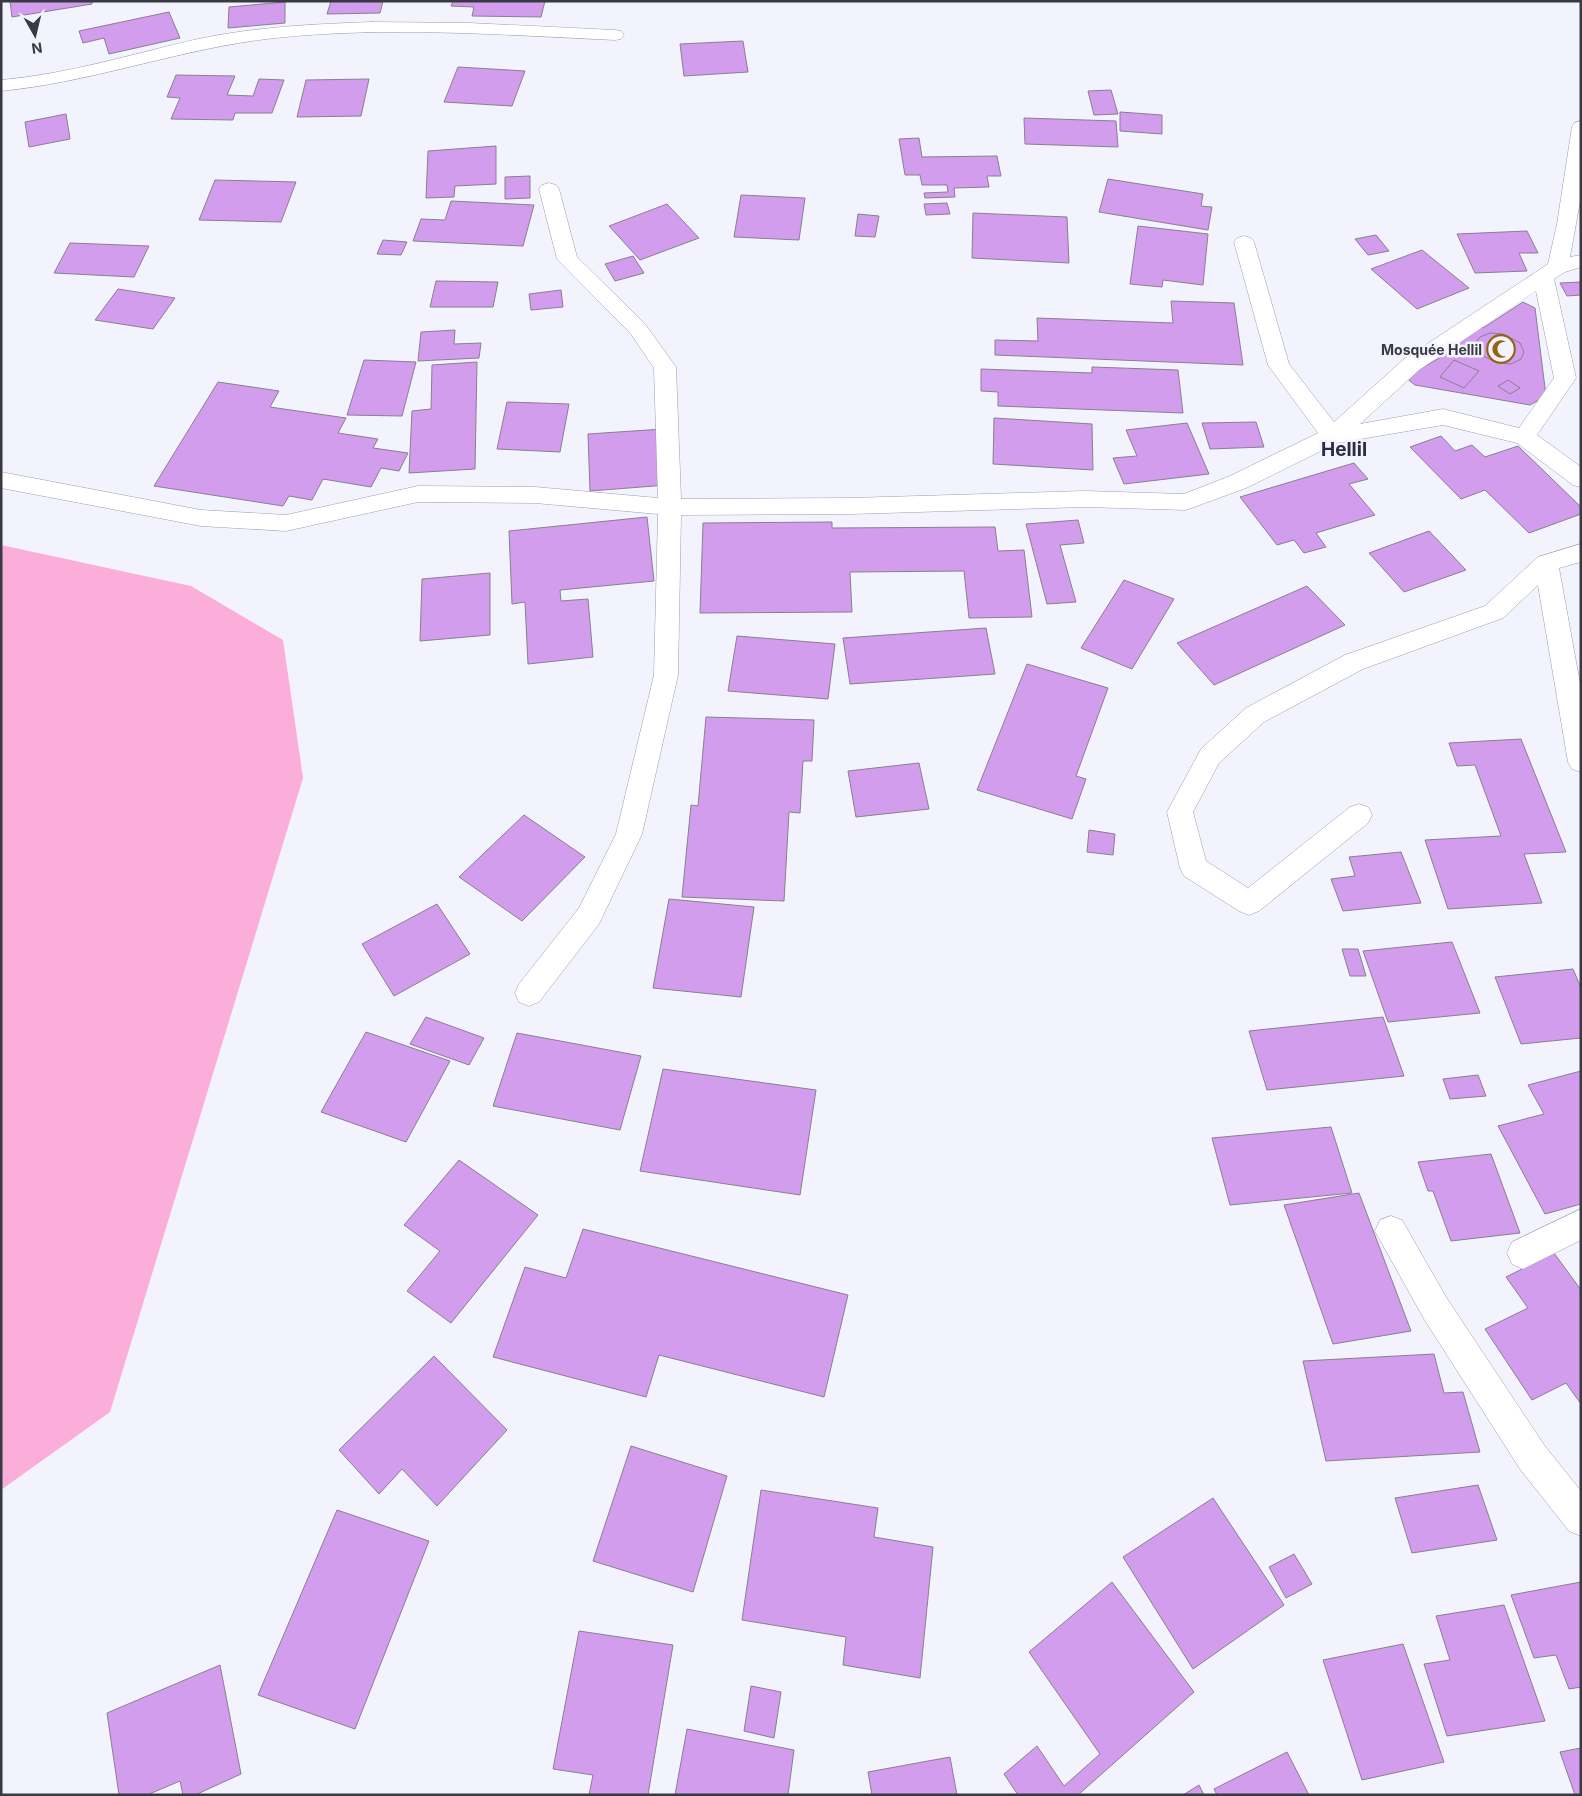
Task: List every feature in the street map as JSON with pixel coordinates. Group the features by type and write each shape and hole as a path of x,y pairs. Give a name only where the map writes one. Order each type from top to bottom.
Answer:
{"street":[{"path":"1,86 36,84 226,40 309,29 420,28 616,35"},
{"path":"1524,437 1565,378 1551,271 1567,224 1581,127"},
{"path":"529,993 589,916 629,834 666,675 670,507 665,367 638,329 567,259 549,190"},
{"path":"1244,242 1279,365 1332,436"},
{"path":"1,480 200,518 286,523 418,494 535,495 670,507 851,506 1085,499 1186,502 1238,482 1332,436 1411,364 1551,271 1581,261"},
{"path":"1332,436 1444,417 1524,437 1581,479"},
{"path":"1360,815 1249,903 1194,868 1180,812 1210,756 1255,715 1354,662 1494,612 1546,563 1581,553"},
{"path":"1546,563 1581,762"},
{"path":"1524,1253 1581,1224"},
{"path":"1391,1231 1435,1308 1532,1457 1581,1520"}],"shaded area":[{"path":"1,545 191,586 283,640 303,778 110,1412 1,1490"}],"building":[{"path":"10,1 92,1 92,4 12,17"},
{"path":"331,1 383,1 380,13 327,14"},
{"path":"453,1 545,1 541,17 472,16 474,7 451,6"},
{"path":"285,2 285,23 228,28 229,7"},
{"path":"169,12 180,38 109,54 104,38 83,43 79,31"},
{"path":"743,41 748,72 684,76 680,44"},
{"path":"458,67 525,71 512,106 444,102"},
{"path":"176,75 235,76 227,95 253,96 259,79 284,80 272,113 235,113 233,120 171,119 180,98 167,97"},
{"path":"369,79 361,116 297,117 306,80"},
{"path":"1111,90 1118,114 1094,115 1088,91"},
{"path":"1120,112 1162,115 1162,134 1120,131"},
{"path":"66,114 70,139 29,147 25,122"},
{"path":"1024,118 1116,121 1118,147 1025,144"},
{"path":"919,138 922,157 997,156 1001,176 987,176 989,187 954,188 955,197 925,198 924,193 948,192 947,185 922,185 920,175 905,175 899,139"},
{"path":"496,146 496,184 455,186 454,197 426,198 428,151"},
{"path":"530,176 530,198 505,199 505,177"},
{"path":"1108,179 1203,194 1201,206 1212,207 1208,230 1099,212"},
{"path":"215,180 296,182 281,222 199,220"},
{"path":"741,195 805,198 799,240 734,237"},
{"path":"451,201 534,205 523,246 413,241 421,219 445,220"},
{"path":"947,203 950,214 926,215 924,204"},
{"path":"667,204 699,238 640,260 609,226"},
{"path":"973,213 1067,217 1069,263 972,258"},
{"path":"858,214 879,216 875,237 855,236"},
{"path":"1138,226 1208,234 1203,285 1163,280 1162,287 1130,284"},
{"path":"1527,231 1538,253 1519,253 1527,271 1475,273 1457,234"},
{"path":"1376,235 1389,251 1368,255 1355,239"},
{"path":"383,240 407,242 401,255 377,254"},
{"path":"70,243 149,246 134,277 54,273"},
{"path":"1422,250 1469,288 1417,309 1371,269"},
{"path":"633,256 644,273 615,281 605,264"},
{"path":"436,281 498,282 493,307 430,307"},
{"path":"1581,282 1581,295 1567,296 1560,283"},
{"path":"118,289 175,298 153,329 95,320"},
{"path":"561,290 563,307 531,310 529,294"},
{"path":"1171,301 1234,303 1243,365 995,355 995,340 1038,341 1037,318 1173,323"},
{"path":"1523,302 1535,308 1546,396 1530,405 1415,385 1405,377 1445,355 1439,351 1478,324 1483,328"},
{"path":"455,330 454,344 481,343 479,358 418,361 421,332"},
{"path":"1490,333 1503,334 1520,343 1524,352 1521,359 1511,364 1497,363 1480,354 1477,349 1477,341 1480,337"},
{"path":"364,360 416,362 402,416 347,415"},
{"path":"1454,360 1479,371 1464,388 1440,377"},
{"path":"477,362 475,469 409,473 412,411 431,409 432,365"},
{"path":"1092,367 1178,370 1183,413 998,406 998,392 981,391 981,369 1092,373"},
{"path":"1508,380 1520,388 1510,394 1498,386"},
{"path":"218,382 279,391 270,407 346,418 338,433 378,439 373,448 408,453 399,471 381,468 371,487 323,479 312,500 289,496 283,506 154,486"},
{"path":"507,402 569,404 560,452 497,449"},
{"path":"994,418 1092,424 1093,470 993,464"},
{"path":"1256,422 1264,447 1210,449 1202,423"},
{"path":"1187,423 1209,474 1124,484 1113,458 1137,456 1126,430"},
{"path":"663,429 667,485 590,491 588,434"},
{"path":"1441,436 1455,451 1472,445 1485,457 1518,446 1581,507 1581,514 1529,533 1485,490 1461,499 1410,447"},
{"path":"1354,463 1368,479 1349,484 1375,515 1316,533 1326,547 1304,553 1294,540 1277,545 1240,497"},
{"path":"647,517 654,581 560,590 561,601 588,599 593,657 528,664 525,602 512,604 509,531"},
{"path":"1078,520 1084,543 1060,545 1076,602 1047,604 1026,524"},
{"path":"832,522 832,528 995,527 998,551 1024,550 1032,617 969,618 964,571 850,572 852,612 700,613 703,523"},
{"path":"1429,531 1466,570 1404,592 1369,553"},
{"path":"490,573 490,635 420,641 422,579"},
{"path":"1124,580 1174,599 1132,669 1081,648"},
{"path":"1307,586 1345,625 1214,685 1177,643"},
{"path":"986,628 995,674 850,684 843,638"},
{"path":"737,636 835,644 828,699 728,691"},
{"path":"1027,664 1108,688 1076,776 1086,779 1072,819 977,790"},
{"path":"706,717 814,720 812,761 803,761 800,813 789,812 784,901 682,897 691,805 698,806"},
{"path":"1521,739 1566,852 1524,854 1542,903 1448,909 1425,840 1501,836 1475,765 1457,766 1449,743"},
{"path":"919,763 929,809 856,817 848,771"},
{"path":"524,815 585,857 522,921 459,877"},
{"path":"1089,830 1115,834 1113,855 1087,852"},
{"path":"1401,852 1421,903 1343,911 1331,879 1355,876 1349,857"},
{"path":"669,899 754,907 741,997 653,988"},
{"path":"437,904 470,954 394,996 362,944"},
{"path":"1452,942 1480,1013 1388,1022 1363,951"},
{"path":"1342,949 1358,949 1366,976 1350,976"},
{"path":"1573,969 1581,988 1581,1038 1521,1044 1495,977"},
{"path":"426,1017 484,1038 469,1065 410,1044"},
{"path":"1383,1017 1404,1076 1267,1090 1249,1031"},
{"path":"366,1032 450,1061 406,1142 321,1112"},
{"path":"517,1033 641,1056 620,1130 493,1106"},
{"path":"663,1069 816,1090 800,1195 640,1171"},
{"path":"1581,1071 1581,1204 1545,1214 1498,1126 1544,1114 1528,1085"},
{"path":"1478,1075 1486,1096 1450,1099 1443,1079"},
{"path":"1331,1127 1352,1193 1230,1205 1212,1138"},
{"path":"1491,1154 1520,1233 1451,1241 1433,1191 1428,1191 1418,1162"},
{"path":"459,1160 538,1215 451,1323 407,1291 440,1251 404,1225"},
{"path":"1359,1193 1411,1331 1333,1344 1284,1205"},
{"path":"583,1229 848,1295 824,1397 659,1355 646,1397 493,1357 525,1267 566,1278"},
{"path":"1554,1253 1581,1290 1581,1404 1566,1383 1532,1400 1485,1329 1528,1308 1506,1277"},
{"path":"1434,1354 1444,1393 1463,1392 1480,1452 1326,1461 1303,1361"},
{"path":"434,1356 507,1430 437,1506 402,1469 379,1494 339,1450"},
{"path":"631,1446 727,1476 693,1592 593,1561"},
{"path":"1478,1485 1497,1540 1412,1553 1395,1498"},
{"path":"761,1490 878,1508 874,1537 933,1547 920,1678 843,1665 846,1637 742,1620"},
{"path":"1213,1498 1284,1605 1193,1669 1123,1557"},
{"path":"337,1510 429,1541 355,1729 258,1695"},
{"path":"1294,1554 1312,1584 1286,1598 1269,1567"},
{"path":"1112,1582 1194,1692 1078,1795 1018,1795 1004,1774 1037,1746 1064,1786 1100,1754 1029,1652"},
{"path":"1581,1582 1581,1687 1569,1689 1556,1655 1534,1658 1511,1595"},
{"path":"1504,1605 1545,1721 1447,1736 1424,1664 1450,1660 1436,1616"},
{"path":"579,1631 673,1645 648,1795 589,1795 593,1775 553,1769"},
{"path":"1403,1644 1444,1762 1362,1780 1323,1660"},
{"path":"220,1665 241,1774 195,1795 183,1795 180,1781 147,1795 119,1795 107,1713"},
{"path":"751,1686 781,1692 774,1738 744,1731"},
{"path":"687,1729 794,1750 788,1795 675,1795"},
{"path":"1581,1748 1581,1795 1575,1795 1560,1752"},
{"path":"1287,1752 1309,1795 1217,1795 1214,1789"},
{"path":"950,1757 957,1795 872,1795 868,1772"},
{"path":"1199,1785 1204,1795 1183,1795"}],"place":[{"name":"Mosquée Hellil","path":"1501,349"}],"district":[{"name":"Hellil","path":"1344,449"}]}
